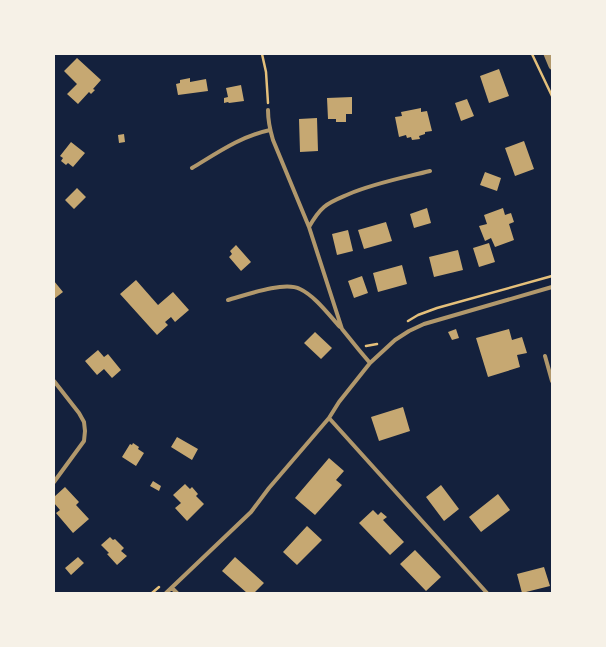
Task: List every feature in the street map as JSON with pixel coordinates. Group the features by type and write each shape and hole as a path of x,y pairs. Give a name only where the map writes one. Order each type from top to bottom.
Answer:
{"street":[{"path":"546,54 552,66"},
{"path":"268,110 268,120 273,140 309,227 342,328"},
{"path":"192,168 241,140 270,130"},
{"path":"309,227 315,216 324,207 338,198 379,183 430,172"},
{"path":"228,300 270,288 286,286 299,288 311,296 342,328 370,363"},
{"path":"166,593 251,512 329,418 370,363 395,340 424,324 552,287"},
{"path":"545,356 552,380"},
{"path":"54,381 79,413 84,422 85,431 84,441 54,482"},
{"path":"329,418 487,593"},
{"path":"172,588 177,593"}],"path":[{"path":"262,54 266,72 268,110"},
{"path":"532,54 552,96"}],"building":[{"path":"77,58 101,80 93,89 95,90 91,94 89,92 78,104 67,94 77,84 64,71"},
{"path":"499,69 509,96 489,103 480,76"},
{"path":"190,78 190,82 206,79 208,91 178,95 176,84 180,83 180,80"},
{"path":"241,85 244,101 224,103 224,98 228,97 226,88"},
{"path":"352,97 352,114 346,114 346,122 336,122 336,119 328,119 327,98"},
{"path":"467,99 474,116 461,121 455,103"},
{"path":"421,108 421,112 427,111 432,131 425,132 425,134 419,136 420,139 412,140 411,137 407,138 406,135 399,137 395,117 402,116 401,112"},
{"path":"317,118 318,151 300,152 299,119"},
{"path":"124,134 125,142 119,143 118,135"},
{"path":"524,141 534,169 515,176 505,148"},
{"path":"71,142 85,153 73,167 68,163 66,165 61,161 63,158 60,156"},
{"path":"485,172 501,178 497,191 480,185"},
{"path":"77,188 86,197 74,209 65,200"},
{"path":"427,208 431,223 414,228 410,214"},
{"path":"503,208 505,215 511,213 514,222 509,224 514,240 495,247 491,238 485,241 479,226 487,224 484,215"},
{"path":"386,222 392,241 364,249 358,230"},
{"path":"348,230 353,251 337,255 332,234"},
{"path":"489,243 495,262 479,267 473,248"},
{"path":"236,245 251,262 241,271 229,257 232,254 230,251"},
{"path":"458,250 463,270 434,277 429,257"},
{"path":"402,265 407,284 378,292 373,273"},
{"path":"362,276 368,293 354,298 348,281"},
{"path":"136,280 158,305 173,292 189,310 175,322 171,317 165,322 168,325 157,335 120,294"},
{"path":"54,281 63,292 54,299"},
{"path":"456,329 459,338 452,340 448,332"},
{"path":"509,329 512,340 522,337 527,353 517,355 520,367 488,377 476,338"},
{"path":"315,332 332,348 321,359 304,343"},
{"path":"98,350 104,357 108,354 121,370 112,378 104,369 97,375 85,361"},
{"path":"403,407 410,431 379,441 371,417"},
{"path":"177,437 198,449 192,460 171,447"},
{"path":"133,443 144,453 136,466 122,457 130,444 132,445"},
{"path":"329,458 344,471 336,480 342,485 315,515 295,498"},
{"path":"153,481 161,486 159,491 150,486"},
{"path":"185,484 190,489 192,487 198,494 196,496 204,504 187,521 175,508 181,503 173,495"},
{"path":"441,485 459,509 444,521 426,497"},
{"path":"65,487 79,502 76,505 89,519 73,533 56,513 60,510 54,503 54,497"},
{"path":"498,494 510,510 481,532 469,517"},
{"path":"373,510 378,515 381,512 387,517 383,520 404,542 390,555 359,523"},
{"path":"307,526 322,540 297,565 283,552"},
{"path":"110,537 113,540 115,539 124,548 121,551 127,556 117,565 107,554 109,553 101,545"},
{"path":"415,550 441,577 426,591 400,564"},
{"path":"78,557 84,563 71,575 65,568"},
{"path":"235,557 264,583 254,593 247,593 222,571"},
{"path":"544,567 550,586 522,593 517,574"}]}
